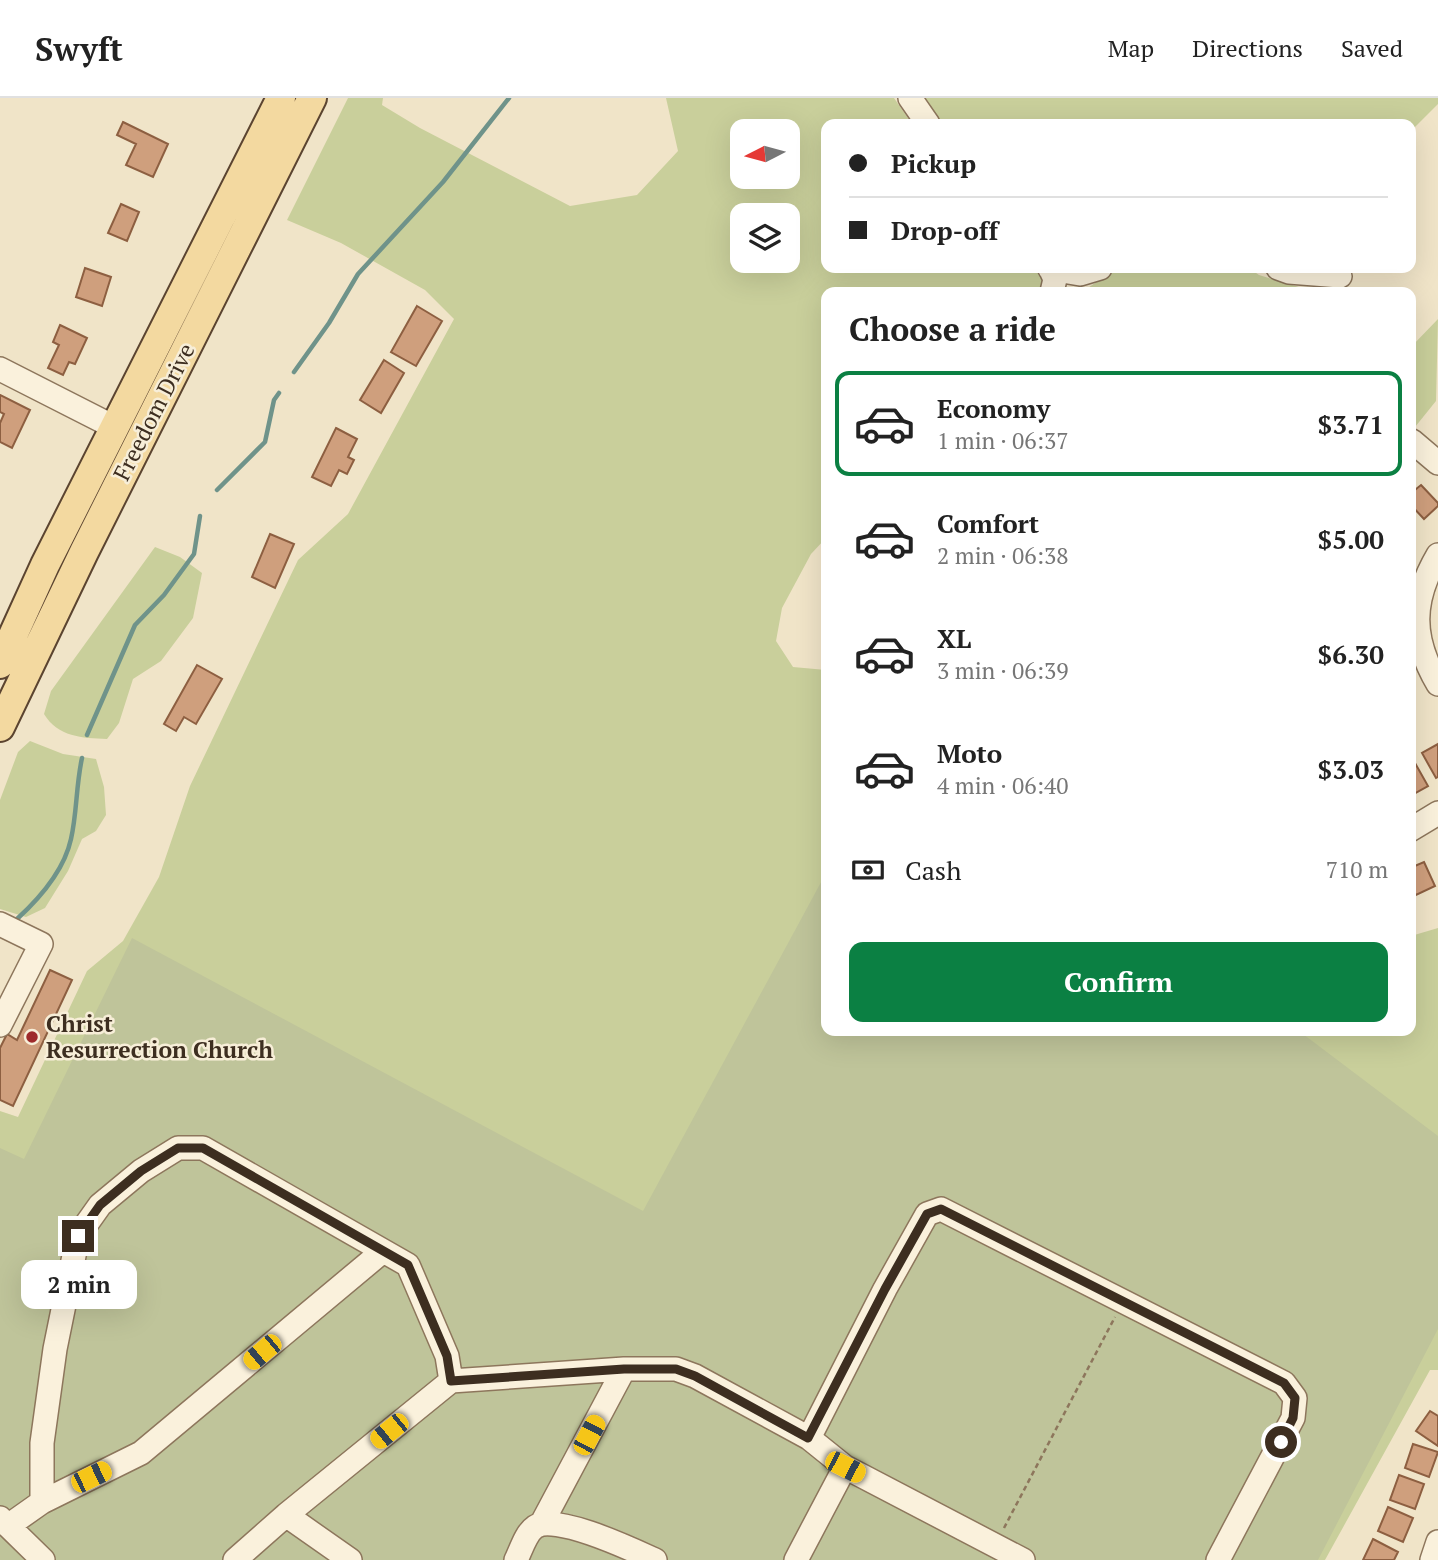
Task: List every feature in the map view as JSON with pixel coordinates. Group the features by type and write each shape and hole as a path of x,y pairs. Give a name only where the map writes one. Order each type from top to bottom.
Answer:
{"main road":[{"name":"Freedom Drive","path":"0,664 45,565 281,98"},
{"name":"Freedom Drive","path":"0,727 84,552 312,98"}],"street":[{"path":"910,98 925,119"},
{"path":"1302,273 1340,276"},
{"path":"0,369 114,427"},
{"path":"1416,444 1438,463"},
{"path":"1438,555 1419,595 1418,617 1420,643 1438,684"},
{"path":"1416,826 1438,813"},
{"path":"0,924 41,944 0,1025"},
{"path":"42,1502 42,1443 55,1349 78,1236 100,1205 141,1171 178,1148 203,1148 408,1265 447,1356 451,1381"},
{"path":"808,1438 927,1214 941,1209 1284,1383 1295,1398 1293,1418 1218,1560"},
{"path":"43,1560 4,1522 141,1453 383,1251"},
{"path":"542,1523 624,1369"},
{"path":"235,1560 286,1515 451,1381 624,1369 676,1369 695,1376 808,1438 845,1467 1023,1560"},
{"path":"796,1560 845,1467"},
{"path":"286,1515 350,1560"},
{"path":"516,1560 532,1528 542,1523 562,1525 609,1539 655,1560"},
{"path":"1432,1560 1438,1542"}],"path":[{"path":"995,1545 1124,1302"}],"green space":[{"path":"348,98 383,98 382,105 420,128 570,206 637,195 678,151 666,98 894,98 909,119 821,119 821,273 1041,273 1045,287 821,287 821,543 811,554 782,608 776,641 793,667 821,670 821,1036 1416,1036 1416,935 1438,928 1438,1370 1430,1370 1325,1560 1231,1560 0,1477 0,1111 18,1117 87,971 123,941 159,877 190,786 298,560 348,514 454,319 425,290 341,243 287,220"},
{"path":"921,98 1438,98 1438,104 1416,126 1416,119 933,119"},
{"path":"1110,273 1256,273 1299,287 1089,287"},
{"path":"1438,319 1436,401 1416,426 1416,342"},
{"path":"155,547 180,557 202,573 193,618 161,661 133,679 119,723 107,739 80,737 63,732 44,714 51,691"},
{"path":"30,741 63,754 96,759 104,787 106,815 96,831 82,839 68,871 45,908 26,917 0,909 0,800 18,752"},
{"path":"821,882 821,1036 1306,1036 1438,1136 1438,1329 1318,1560 0,1560 0,1148 24,1159 132,938 643,1211"}],"building":[{"path":"123,122 168,144 153,177 126,165 136,144 117,135"},
{"path":"121,204 139,212 127,241 108,233"},
{"path":"85,268 111,277 102,306 76,297"},
{"path":"417,306 442,321 416,366 391,352"},
{"path":"60,325 87,338 75,364 69,362 63,375 48,368 59,345 53,342"},
{"path":"384,360 404,373 381,413 360,400"},
{"path":"0,395 30,410 12,448 0,442 0,423 4,414 0,412"},
{"path":"336,428 357,439 348,457 354,460 347,474 339,470 331,486 312,477"},
{"path":"1421,485 1438,503 1424,519 1416,510 1416,489"},
{"path":"270,534 294,544 275,588 252,577"},
{"path":"197,665 222,679 196,724 184,717 176,731 164,724"},
{"path":"1438,744 1438,777 1436,778 1422,753"},
{"path":"1416,765 1428,786 1416,793"},
{"path":"1424,862 1435,886 1416,895 1416,865"},
{"name":"Christ Resurrection Church","path":"50,970 72,980 13,1106 0,1100 0,1048 7,1034 17,1040"},
{"path":"1430,1411 1438,1416 1438,1446 1416,1431"},
{"path":"1413,1444 1438,1452 1429,1477 1405,1468"},
{"path":"1399,1475 1424,1484 1415,1509 1390,1500"},
{"path":"1388,1507 1413,1518 1403,1542 1378,1531"},
{"path":"1373,1539 1398,1552 1394,1560 1363,1560"}],"waterway":[{"path":"294,372 329,323 358,274 443,182 509,98"},
{"path":"217,490 265,442 274,400 279,393"},
{"path":"87,735 135,625 164,595 194,554 200,516"},
{"path":"17,919 50,883 68,851 82,758"}],"place":[{"name":"Christ Resurrection Church","path":"32,1037"}],"route":[{"path":"78,1236 100,1205 141,1171 178,1148 203,1148 408,1265 447,1356 451,1381 624,1369 676,1369 695,1376 808,1438 927,1214 941,1209 1284,1383 1295,1398 1293,1418 1281,1442"}]}
